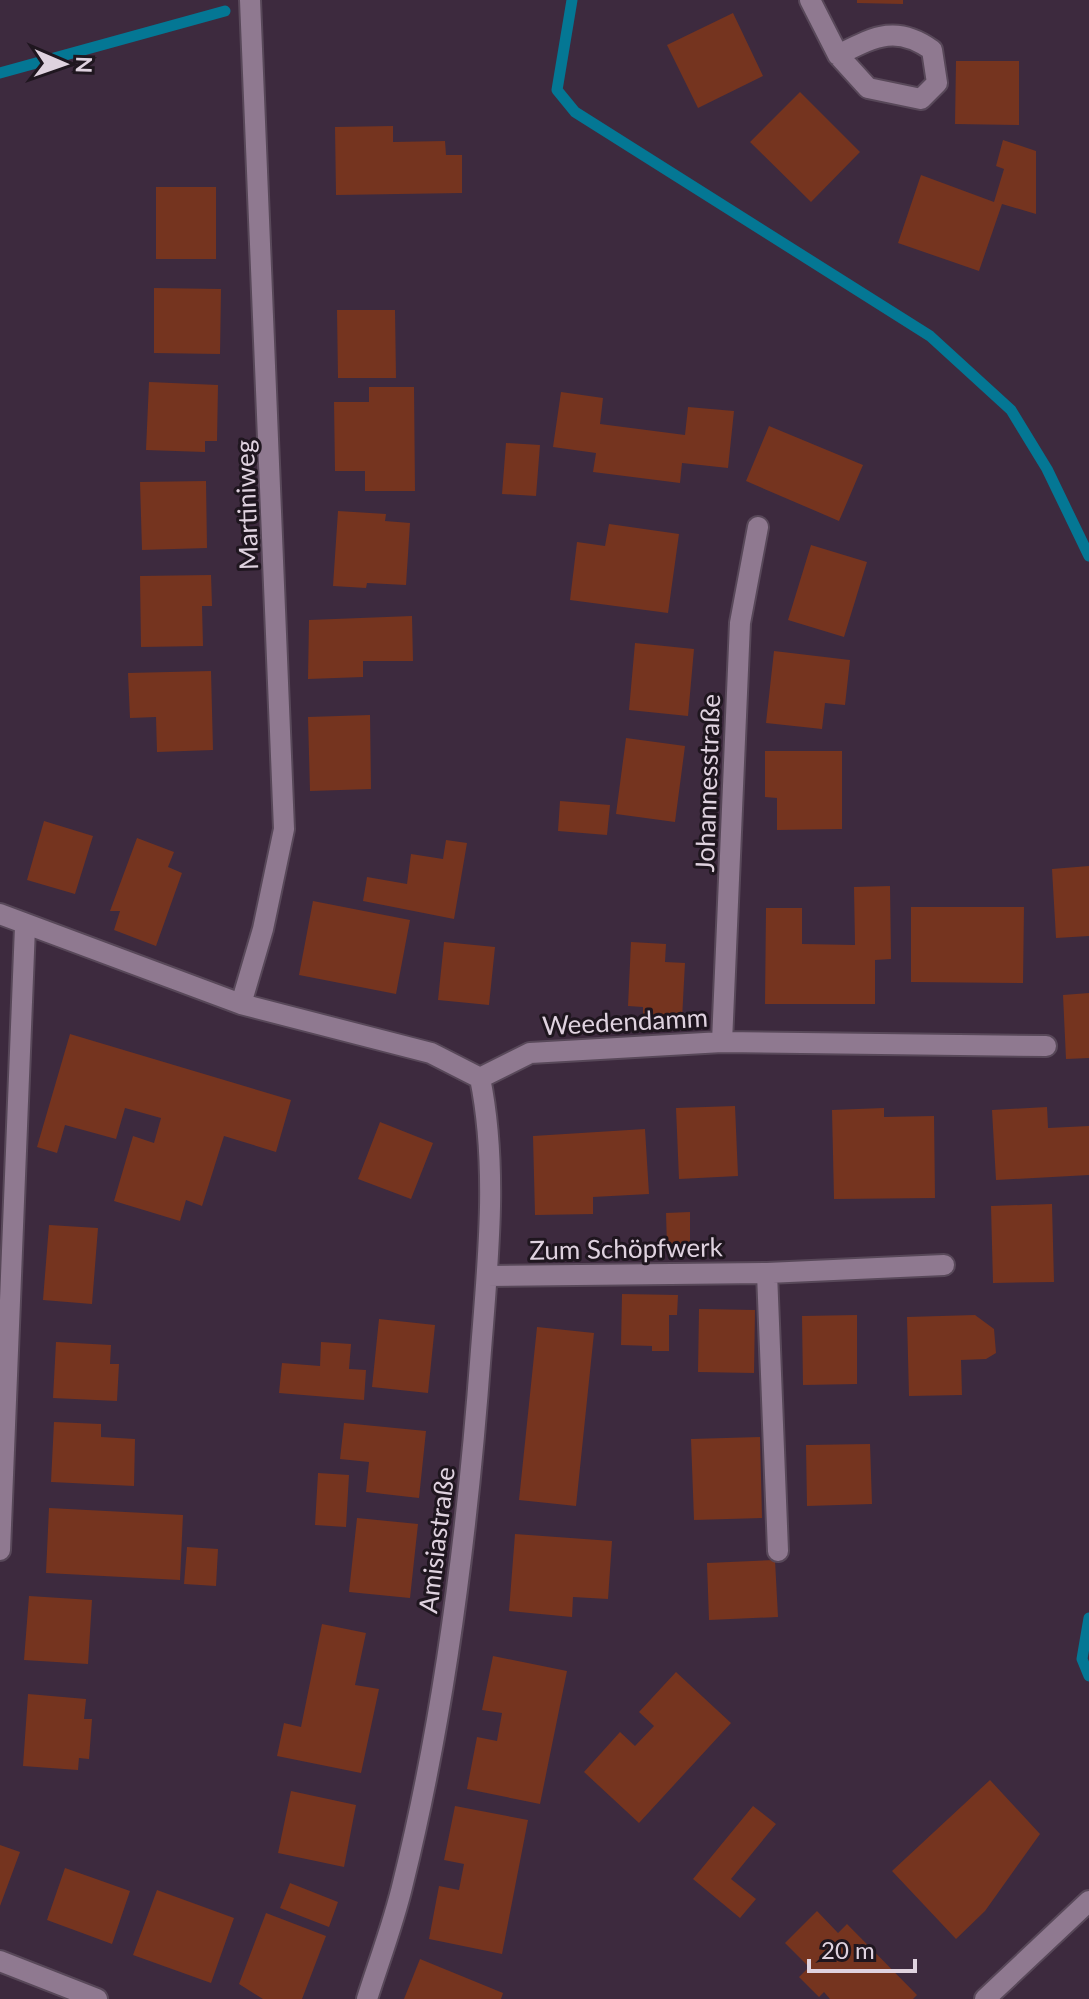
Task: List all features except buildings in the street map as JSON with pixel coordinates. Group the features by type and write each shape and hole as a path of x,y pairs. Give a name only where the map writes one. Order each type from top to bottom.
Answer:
{"street":[{"name":"Martiniweg","path":"241,1004 263,929 284,829 255,56 250,0"},
{"path":"810,0 838,55 868,88 921,99 937,83 932,50 913,36 877,36 838,55"},
{"name":"Johannesstraße","path":"722,1042 740,623 758,527"},
{"path":"0,914 25,927 241,1004 431,1053 480,1078"},
{"path":"0,1550 25,927"},
{"name":"Weedendamm","path":"480,1078 530,1053 722,1042 1046,1046"},
{"name":"Amisiastraße","path":"367,1999 403,1885 440,1711 459,1575 487,1276 489,1124 480,1078"},
{"name":"Zum Schöpfwerk","path":"487,1276 767,1273 944,1265"},
{"path":"767,1273 778,1551"},
{"path":"985,1999 1089,1901"},
{"path":"0,1961 97,1999"}],"waterway":[{"path":"572,0 557,90 575,112 930,336 1011,410 1047,469 1089,556"},
{"path":"0,73 225,11"},
{"path":"1089,1618 1082,1659 1089,1676"}]}
